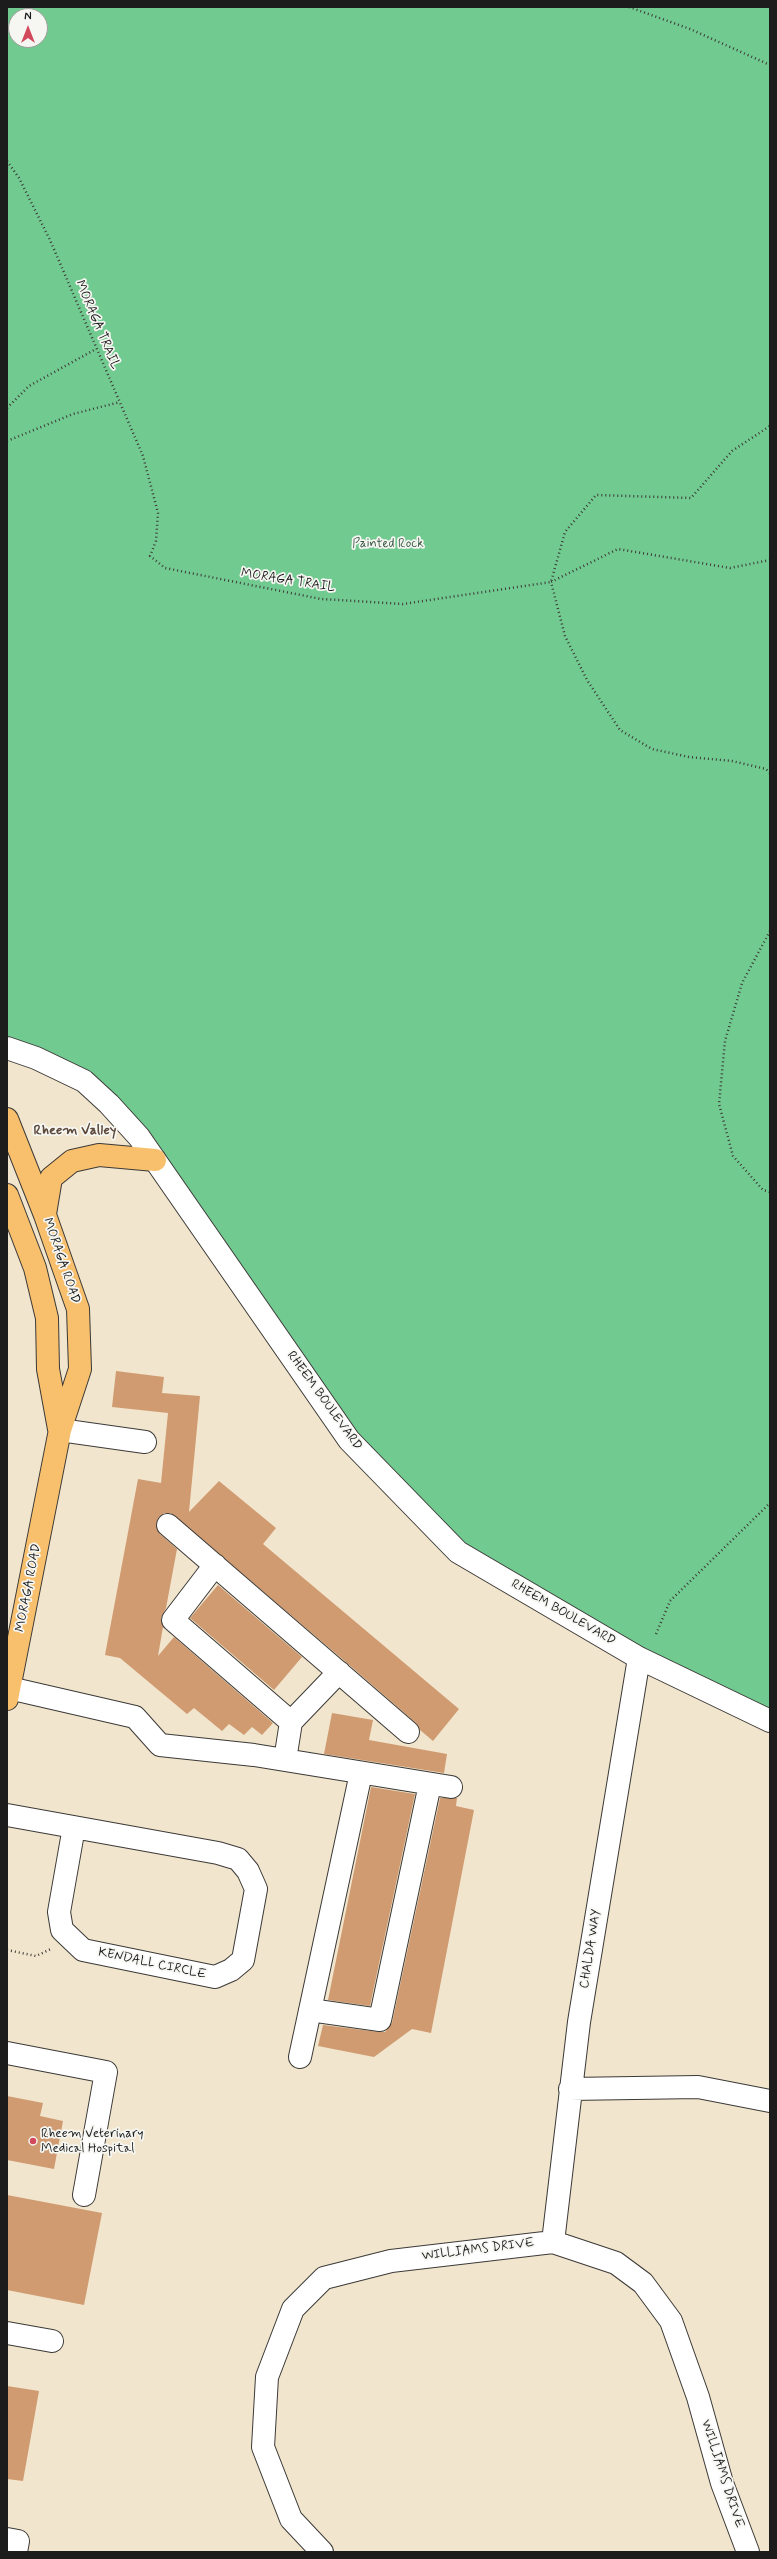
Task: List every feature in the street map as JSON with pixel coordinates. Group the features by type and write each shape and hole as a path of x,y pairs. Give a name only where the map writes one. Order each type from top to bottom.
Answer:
{"main road":[{"name":"MORAGA ROAD","path":"7,1119 45,1215 78,1309 80,1369 60,1430 8,1693"},
{"path":"45,1215 51,1178 72,1161 99,1155 155,1160"},
{"name":"MORAGA ROAD","path":"7,1195 11,1212 34,1268 47,1318 48,1369 60,1430"}],"street":[{"name":"RHEEM BOULEVARD","path":"7,1048 36,1058 84,1081 109,1104 139,1137 354,1446 458,1552 639,1658 770,1721"},
{"path":"60,1430 145,1442"},
{"path":"168,1525 408,1732"},
{"path":"214,1565 173,1620 291,1722"},
{"name":"CHALDA WAY","path":"552,2242 579,2022 639,1658"},
{"path":"285,1760 291,1722 339,1672"},
{"path":"8,1693 135,1717 160,1745 285,1760 440,1786 380,2020 310,2010"},
{"path":"300,2057 361,1773"},
{"name":"KENDALL CIRCLE","path":"7,1815 74,1827 218,1853 238,1859 248,1871 256,1889 243,1960 231,1970 214,1977 83,1950 62,1930 59,1912 74,1827"},
{"path":"7,2053 106,2072 84,2195"},
{"path":"570,2089 698,2087 770,2101"},
{"name":"WILLIAMS DRIVE","path":"322,2552 291,2519 263,2447 267,2376 293,2309 324,2278 391,2261 552,2242 616,2263 643,2283 671,2321 698,2397 722,2483 748,2552"},
{"path":"7,2333 52,2341"},
{"path":"7,2539 18,2541 16,2552"}],"path":[{"path":"630,7 690,29 770,65"},
{"name":"MORAGA TRAIL","path":"7,161 19,178 50,240 143,456 158,513 156,541 150,556 166,568 321,599 403,604 551,582"},
{"path":"7,408 29,386 96,349"},
{"path":"7,441 73,414 120,402"},
{"path":"770,426 732,450 691,498 596,495 565,532 551,582 566,636 587,680 620,730 652,749 689,757 732,761 766,769 770,774"},
{"path":"551,582 618,549 730,568 770,560"},
{"path":"770,932 742,983 725,1041 719,1104 733,1156 763,1190 770,1192"},
{"path":"656,1634 670,1601 770,1503"},
{"path":"7,1950 36,1956 71,1939"}],"green space":[{"name":"Painted Rock","path":"7,7 770,7 770,1721 458,1552 349,1440 109,1104 7,1048"}],"building":[{"path":"116,1371 164,1377 162,1393 200,1396 189,1512 219,1481 276,1528 263,1544 459,1709 433,1741 420,1730 416,1723 171,1513 164,1513 156,1523 160,1534 177,1549 166,1608 161,1618 163,1627 158,1656 174,1637 273,1723 262,1735 252,1727 244,1735 229,1724 222,1731 194,1708 187,1714 120,1658 105,1655 138,1479 161,1483 168,1413 112,1407"},
{"path":"218,1585 302,1657 274,1690 190,1618"},
{"path":"332,1713 373,1720 369,1740 447,1754 444,1773 324,1754"},
{"path":"371,1787 415,1794 370,2006 328,2000"},
{"path":"440,1798 457,1798 456,1806 474,1810 431,2033 412,2029 374,2057 318,2046 323,2025 385,2032 392,2023"},
{"name":"Rheem Veterinary Medical Hospital","path":"7,2096 43,2103 40,2116 63,2121 54,2169 7,2160"},
{"path":"7,2195 102,2213 84,2305 7,2290"},
{"path":"7,2386 39,2391 23,2481 7,2479"}],"place":[{"name":"Rheem Veterinary Medical Hospital","path":"33,2141"}],"district":[{"name":"Rheem Valley","path":"75,1131"}]}
